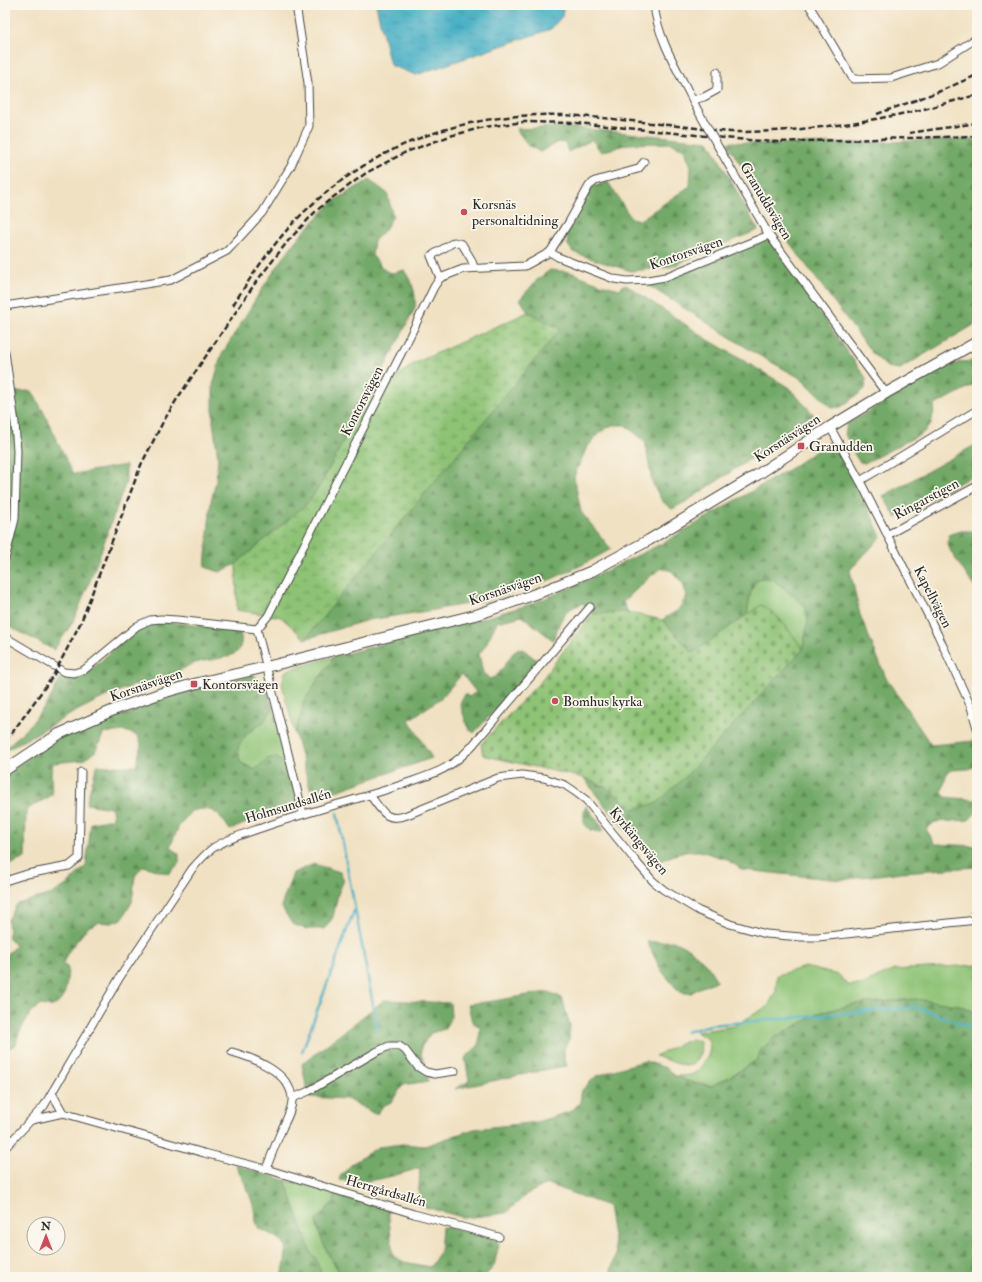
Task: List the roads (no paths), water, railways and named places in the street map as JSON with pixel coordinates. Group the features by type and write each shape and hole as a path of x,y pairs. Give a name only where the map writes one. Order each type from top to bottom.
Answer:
{"street":[{"path":"5,306 171,280 227,251 262,213 291,166 309,126 308,82 296,5"},
{"name":"Granuddsvägen","path":"654,5 662,38 696,107 769,235 886,393"},
{"path":"809,5 853,79 891,78 938,62 974,40"},
{"path":"693,100 704,97 717,90 717,72"},
{"path":"474,268 471,259 462,244 454,242 431,256 440,278 463,269 525,266 550,252 569,222 588,186 594,181 638,169 644,162"},
{"name":"Kontorsvägen","path":"550,252 558,257 614,279 637,281 665,276 769,235"},
{"name":"Kontorsvägen","path":"257,629 268,616 434,287 440,278"},
{"name":"Korsnäsvägen","path":"5,770 59,734 116,709 162,692 478,614 510,604 592,570 649,540 757,475 830,426 977,342"},
{"path":"5,352 15,423 17,458 15,519 5,559"},
{"path":"860,481 977,410"},
{"name":"Kapellvägen","path":"830,426 860,481 974,706 977,728"},
{"name":"Ringarstigen","path":"887,534 977,486"},
{"name":"Holmsundsallén","path":"5,1148 44,1106 120,977 196,864 221,843 303,813 370,795 436,773 454,763 472,746 590,607"},
{"path":"5,637 64,672 74,673 79,672 88,666 137,626 150,620 167,619 257,629 303,813"},
{"path":"5,881 27,874 69,866 79,858 80,772"},
{"name":"Kyrkängsvägen","path":"370,795 386,816 396,818 407,815 498,778 522,775 555,781 574,791 586,800 653,881 672,896 720,921 766,934 818,937 977,920"},
{"path":"293,1098 309,1091 389,1046 399,1046 405,1050 418,1067 426,1072 435,1074 455,1071"},
{"path":"232,1052 247,1056 261,1063 284,1078 290,1087 293,1098 290,1111 266,1169"},
{"path":"32,1120 63,1112 52,1093"},
{"name":"Herrgårdsallén","path":"63,1112 204,1153 266,1169 421,1216 499,1237"}],"water":[{"path":"376,5 563,5 563,15 551,29 416,75 390,65"}],"waterway":[{"path":"337,813 378,1031"},
{"path":"302,1052 355,908"},
{"path":"686,1032 711,1025 915,1007 977,1029"}],"railway":[{"path":"877,114 938,92 977,75"},
{"path":"233,305 255,271 279,239 297,219 325,194 354,172 385,154 418,139 452,128 487,120 524,116 561,115 725,132 778,131 840,125 881,118 920,110 977,95"},
{"path":"5,740 12,733 53,676 81,622 141,465 163,422 177,399 256,282 288,241 316,211 366,173 406,152 450,136 484,127 524,122 577,123 775,142 977,136"},
{"path":"909,133 977,123"}],"place":[{"name":"Korsnäs personaltidning","path":"464,212"},
{"name":"Granudden","path":"801,446"},
{"name":"Kontorsvägen","path":"194,684"},
{"name":"Bomhus kyrka","path":"555,701"}]}
